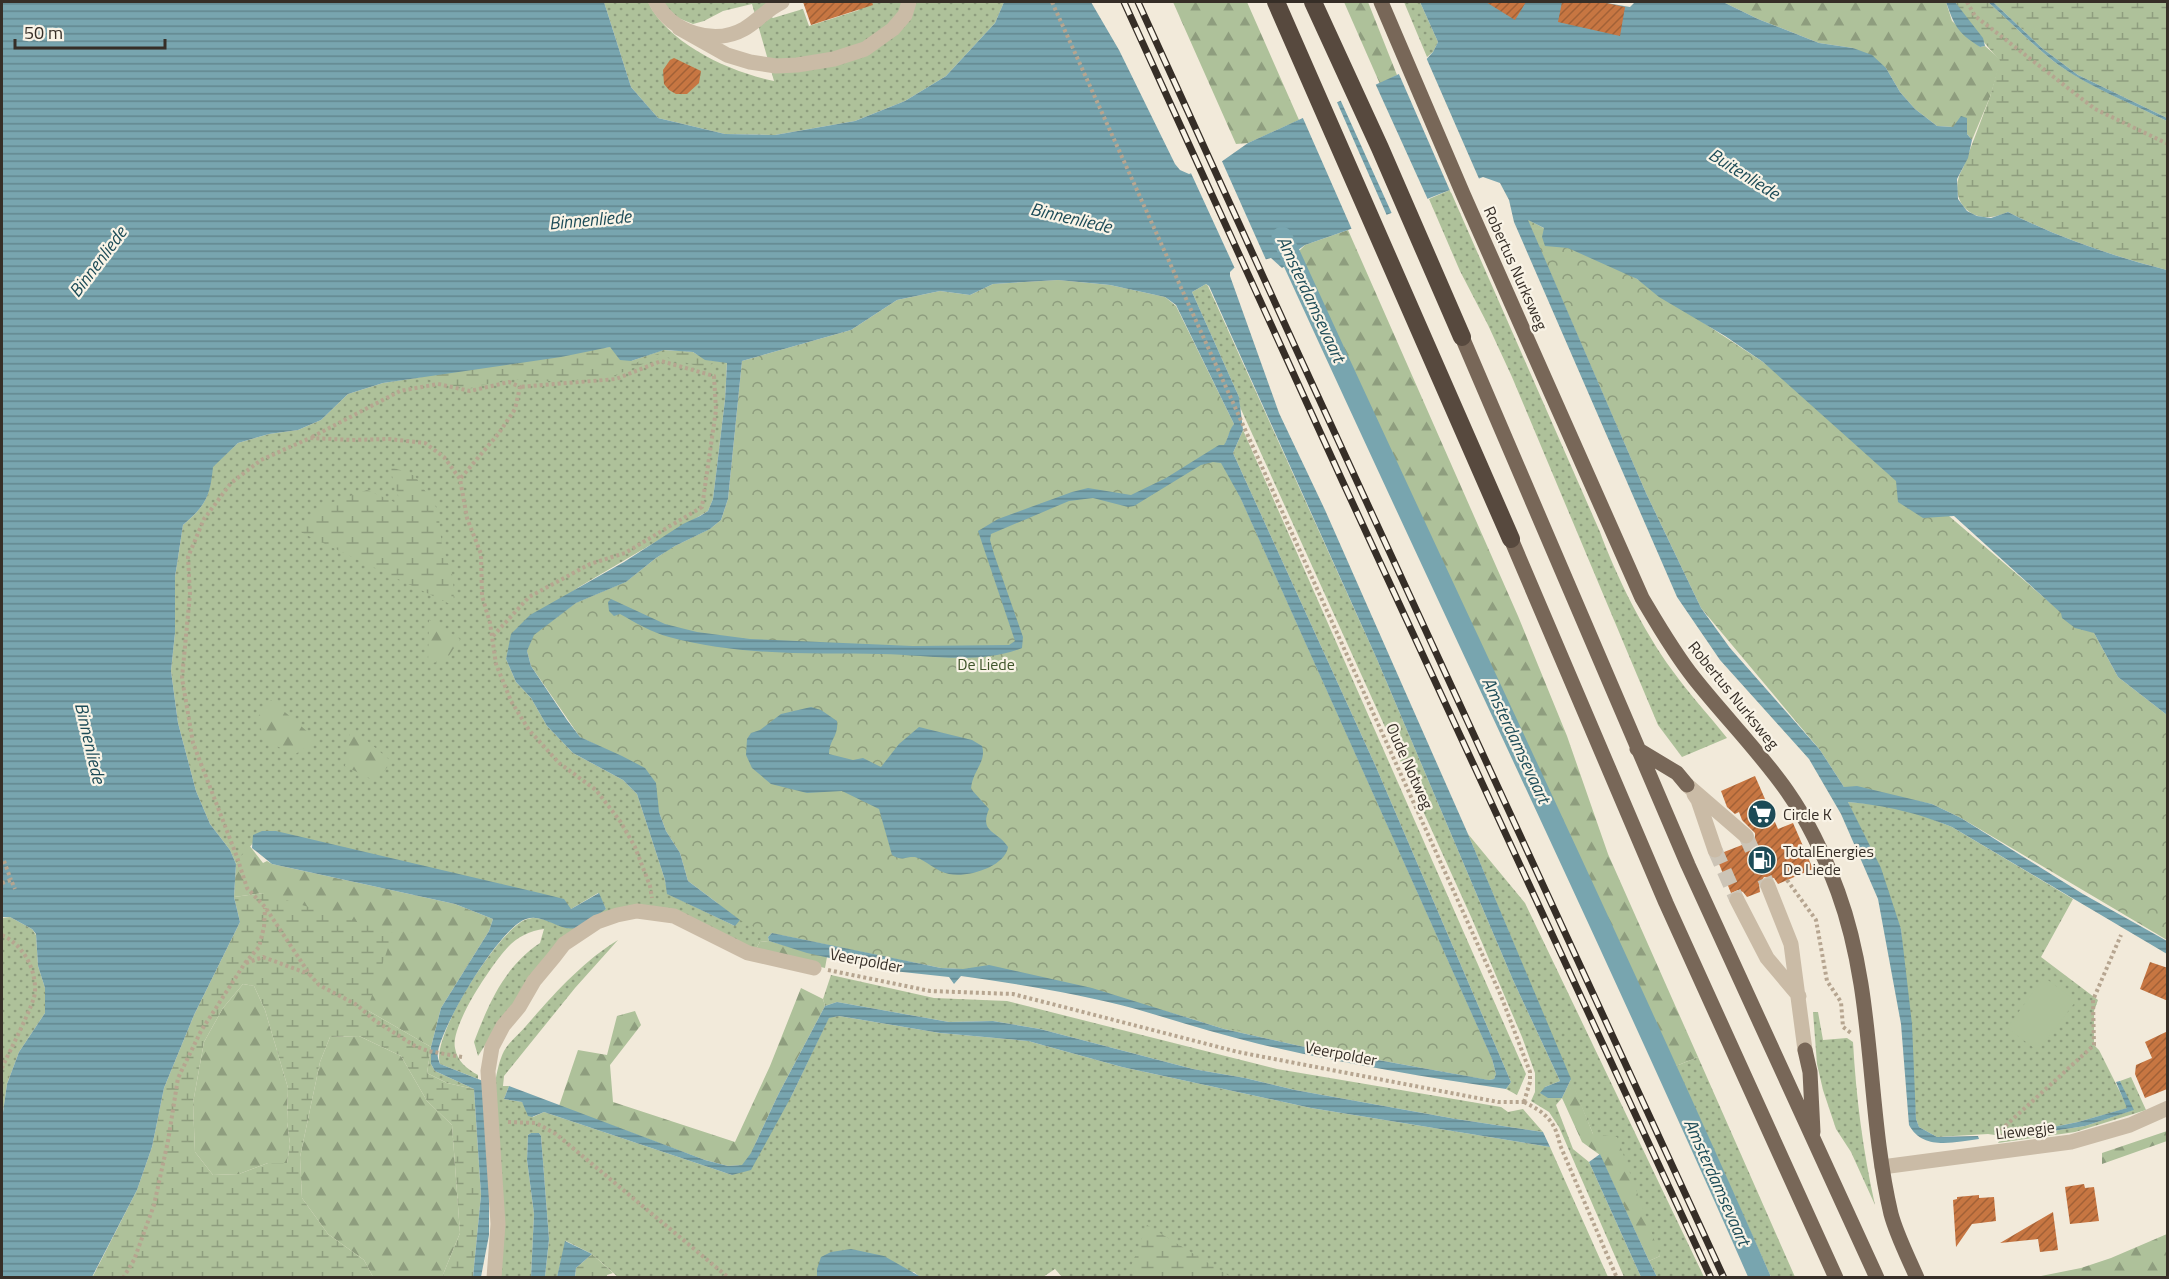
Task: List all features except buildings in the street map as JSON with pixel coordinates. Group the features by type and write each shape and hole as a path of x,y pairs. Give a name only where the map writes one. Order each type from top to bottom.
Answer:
{"highway":[{"path":"1276,2 1402,285 1511,539"},
{"path":"1313,2 1380,148 1462,337"}],"main road":[{"name":"Robertus Nurksweg","path":"1381,2 1463,194 1642,598 1666,638 1693,676 1787,791 1815,839 1838,892 1853,940 1864,992 1872,1092 1882,1167 1892,1216 1898,1236 1917,1278"},
{"path":"1462,337 1637,749 1877,1278"},
{"path":"1511,539 1671,914 1836,1278"},
{"path":"1637,749 1677,773 1687,784"},
{"path":"1805,1050 1810,1072 1814,1142"},
{"path":"1826,1257 1830,1278"}],"street":[{"path":"656,2 661,12 679,28 727,55 776,66 834,59 865,49 893,29 905,15 909,2"},
{"path":"679,28 698,34 721,36 742,31 782,2"},
{"path":"1687,784 1746,836"},
{"path":"1687,784 1698,800 1715,850"},
{"path":"1768,886 1791,944 1805,1050"},
{"path":"1737,900 1767,958 1799,996"},
{"name":"Veerpolder","path":"494,1278 498,1224 488,1071 492,1047 503,1026 519,1007 534,981 564,944 597,922 637,911 674,916 748,953 814,968"},
{"name":"Liewegje","path":"1882,1167 2071,1142 2130,1125 2168,1108"}],"path":[{"name":"Oude Notweg","path":"1052,2 1501,996 1530,1072 1530,1082 1524,1102"},
{"path":"1967,2 1974,16 2095,109 2168,144"},
{"path":"462,1058 415,1046 374,1020 357,1005 319,985 265,907 247,888 193,743 183,678 190,594 188,557 204,519 231,483 261,460 310,438 400,391 438,384 470,391 509,382 520,387 616,379 661,361 714,376 716,410 702,507 625,553 590,564 529,597 492,637"},
{"path":"460,479 499,434 515,409 520,387"},
{"path":"310,438 389,439 424,443 444,457 460,479 467,518 481,554 482,596 496,664 511,701 529,730 559,763 596,790 620,821 635,847 650,886 655,913"},
{"path":"4,861 15,889"},
{"path":"2,883 10,880"},
{"path":"1787,880 1816,920 1827,981 1840,1002 1843,1027 1852,1034 1867,1032"},
{"path":"123,1278 134,1260 154,1205 168,1141 178,1078 201,1031 245,963 259,947 264,927 265,907"},
{"path":"2,935 23,950 29,963 35,993 2,1068"},
{"path":"2003,1128 2094,1045 2093,1000 2121,935"},
{"path":"245,963 263,957 310,975"},
{"name":"Veerpolder","path":"814,968 930,991 1013,994 1238,1052 1498,1102 1524,1102"},
{"path":"1524,1102 1544,1114 1554,1125 1560,1145 1617,1278"},
{"path":"492,1122 536,1123 556,1134 729,1278"}],"green space":[{"path":"604,2 648,2 657,17 670,31 702,54 739,71 774,81 752,4 723,11 693,24 678,18 661,2 782,2 767,14 773,18 803,9 809,26 859,10 857,2 1004,2 995,23 946,76 905,101 855,121 775,135 725,134 658,118 631,87"},
{"path":"1173,2 1247,2 1299,120 1248,143 1236,144"},
{"path":"1344,2 1368,2 1397,75 1380,84"},
{"path":"1404,2 1420,2 1438,42 1433,52 1427,57"},
{"path":"1723,2 1946,2 1952,21 1980,47 1985,46 2001,60 1990,97 1972,140 1967,134 1953,127 1937,126 1915,109 1900,92 1886,68 1853,48 1819,43 1758,19"},
{"path":"1955,2 1988,2 2032,43 2072,74 2167,121 2167,270 2086,246 2008,212 1992,217 1980,216 1965,208 1960,201 1957,185 1990,97 2000,60"},
{"path":"1993,2 2167,2 2167,118 2078,75 2043,49"},
{"path":"1450,190 1614,567 1632,603 1651,639 1672,670 1727,738 1682,757 1658,725 1512,377 1460,271 1429,199"},
{"path":"1527,219 1637,279 1763,362 2054,606 2094,633 2118,677 2167,715 2167,940 1961,818 1932,804 1844,787 1820,750 1701,608 1646,493"},
{"path":"1348,230 1518,616 1567,736 1608,854 1698,1057 1676,1066 1298,252 1305,245"},
{"name":"De Liede","path":"1058,280 1110,285 1165,297 1176,306 1234,424 1224,447 1225,469 1240,497 1492,1059 1496,1074 1494,1079 1489,1080 1267,1038 989,965 963,969 941,968 762,931 740,920 688,881 680,853 659,812 656,783 644,768 580,737 531,666 527,651 533,635 576,603 626,582 668,550 710,529 721,520 728,499 742,361 851,330 897,300 940,291 970,295 993,284"},
{"path":"1206,284 1376,657 1513,980 1560,1081 1545,1087 1548,1098 1562,1098 1556,1105 1573,1149 1589,1162 1641,1277 1624,1277 1559,1127 1549,1112 1531,1101 1535,1092 1535,1073 1522,1037 1472,919 1240,407 1239,397 1192,292"},
{"path":"610,347 636,363 657,354 675,351 692,353 714,362 704,368 663,356 608,378 551,381 509,379 466,389 411,375"},
{"name":"De Liede","path":"663,350 693,352 705,360 727,362 725,400 713,499 708,511 579,587 512,634 506,659 516,682 531,698 547,726 573,753 623,780 637,794 668,894 735,926 680,853 666,831 659,812 622,756 580,737 540,677 527,651 533,635 576,603 626,582 675,546 710,529 1228,432 1223,446 1240,497 1492,1059 1489,1080 1300,1046 1224,1029 1092,988 906,961 772,933 768,937 769,941 760,942 755,951 637,904 574,942 495,1030 478,1056 474,1042 492,1000 517,963 540,943 544,929 529,933 515,941 501,955 483,981 465,1011 455,1038 455,1048 460,1061 478,1075 478,1079 440,1064 440,1050 445,1032 456,1009 484,963 513,928 525,920 534,918 560,926 606,909 598,893 571,909 254,835 253,843 236,864 230,850 210,824 196,791 178,723 171,671 175,633 175,577 183,525 197,512 205,500 210,486 212,467 238,443 269,434 298,430 321,420 348,394 383,383 448,373 631,361"},
{"path":"1243,430 1526,1074 1517,1095 1506,1089 1511,1082 1376,767 1233,453"},
{"path":"389,466 415,476 438,510 442,546 453,577 454,606 296,530 322,506 367,490 401,505"},
{"path":"429,620 460,639 446,660 428,664"},
{"path":"271,700 317,740 294,755 265,740 257,718"},
{"path":"351,727 392,762 375,781 345,766"},
{"path":"1848,802 1884,805 1917,813 1952,827 2073,899 2041,957 2098,1000 2094,1011 2094,1045 2099,1050 2128,1108 2078,1122 2008,1136 2008,1138 2085,1126 2133,1110 2120,1081 2131,1077 2146,1110 2075,1132 1998,1143 2002,1136 1988,1134 1937,1137 1919,1127 1916,1119 1901,929"},
{"path":"1468,834 1525,903 1704,1277 1657,1277 1649,1261 1660,1256 1593,1134"},
{"path":"249,845 263,863 267,861 272,864 455,904 493,919 489,931 441,1008 431,1047 367,1010 263,893 234,897 236,864"},
{"path":"263,893 393,933 367,1010 431,1047 427,1073 447,1083 474,1089 481,1195 473,1277 442,1277 460,1233 452,1125 427,1101 401,1056 359,1036 330,1037 320,1062 300,1157 302,1198 328,1234 364,1260 373,1277 92,1278 137,1190 152,1147 164,1088 194,1015 240,922 234,897","holes":["243,984 254,986 265,1010 288,1088 287,1122 290,1144 287,1163 268,1163 239,1174 213,1175 195,1152 193,1103 204,1042 223,1008"]},
{"path":"10,917 32,929 36,935 38,966 45,988 45,1013 19,1052 7,1084 2,1119 2,918"},
{"path":"618,940 575,988 504,1076 503,1086 509,1086 504,1099 522,1102 533,1117 544,1112 732,1175 792,1095 829,1017 839,1016 940,1033 1028,1041 1122,1067 1311,1108 1550,1147 1608,1277 1063,1278 1055,1269 1043,1277 921,1278 914,1272 817,1269 817,1277 619,1278 592,1254 566,1241 557,1277 545,1277 549,1239 541,1136 539,1133 531,1133 528,1135 527,1160 534,1214 531,1277 499,1278 495,1083 501,1059 509,1044 546,1003 593,958"},
{"path":"769,941 827,957 825,968 755,951 760,942"},
{"path":"831,975 934,998 1007,1001 1277,1069 1501,1107 1508,1112 1523,1109 1543,1132 1295,1090 1193,1069 1040,1029 993,1021 949,1022 837,1002 825,1006 823,999"},
{"path":"2044,977 2076,1001 2038,1051 2007,1028"},
{"path":"243,984 254,986 265,1010 288,1088 287,1122 290,1144 287,1163 268,1163 239,1174 213,1175 195,1152 193,1103 204,1042 223,1008"},
{"path":"801,988 823,999 825,1006 778,1095 751,1153 742,1165 728,1166 705,1160 559,1106 578,1050 607,1055 617,1016 635,1011 641,1025 610,1065 613,1102 735,1142 770,1066"},
{"path":"1813,1012 1818,1012 1823,1040 1847,1038 1853,1042 1861,1124 1875,1205 1851,1152 1836,1129 1823,1090 1817,1064"},
{"path":"359,1036 401,1056 427,1101 452,1125 460,1233 442,1277 373,1277 364,1260 328,1234 302,1198 300,1157 320,1062 330,1037"},
{"path":"431,1047 431,1064 435,1071 474,1089 447,1083 427,1073"},
{"path":"1698,1057 1795,1277 1771,1277 1676,1066"},
{"path":"1571,1079 1593,1134 1617,1137 1660,1256 1649,1261 1600,1155 1582,1142 1562,1098"},
{"path":"2167,1131 2167,1141 2102,1164 2102,1153"},
{"path":"1147,1225 1231,1277 1139,1277 1130,1269"},
{"path":"2167,1234 2167,1277 2036,1277 2081,1268"},
{"path":"592,1254 613,1273 607,1277 575,1278 576,1268"}],"water":[{"path":"2,2 604,2 631,87 658,118 725,134 775,135 855,121 905,101 946,76 995,23 1004,2 1091,2 1119,50 1175,164 1180,170 1189,174 1221,162 1248,143 1423,63 1438,42 1420,2 1601,2 1630,7 1640,2 1723,2 1758,19 1819,43 1853,48 1872,55 1886,68 1900,92 1915,109 1937,126 1953,127 1961,116 1967,118 1967,134 1972,140 1968,158 1957,179 1958,199 1967,211 1977,216 1991,218 2008,212 2086,246 2167,270 2167,715 2118,677 2094,633 2075,628 2062,618 2061,613 1954,516 1923,518 1898,502 1896,481 1763,362 1725,336 1659,297 1637,279 1568,248 1545,246 1542,237 1544,228 1528,220 1646,493 1701,608 1730,648 1820,750 1844,787 1857,786 1932,804 1961,818 2083,894 2167,941 2167,954 1952,827 1901,810 1848,802 1881,868 1901,929 1912,1024 1916,1119 1919,1127 1937,1137 1978,1136 1979,1139 1940,1143 1922,1139 1915,1133 1909,1125 1901,1024 1878,899 1841,814 1809,759 1720,660 1677,597 1514,222 1509,200 1500,183 1483,177 1305,245 1298,250 1300,257 1282,268 1271,258 1234,268 1230,276 1279,413 1325,510 1468,834 1571,1079 1562,1098 1548,1098 1540,1093 1545,1087 1560,1081 1513,980 1376,657 1209,286 1206,284 1192,292 1239,397 1243,430 1233,453 1376,767 1511,1082 1506,1089 1351,1063 1259,1044 1093,999 961,976 954,984 949,977 884,970 807,953 769,941 768,937 772,933 941,968 963,969 989,965 1092,988 1224,1029 1300,1046 1489,1080 1494,1079 1496,1074 1492,1059 1240,497 1221,463 1201,465 1134,506 1128,507 1093,498 1069,501 991,534 990,540 994,554 1023,637 1022,648 1005,653 953,658 722,648 669,637 620,614 614,616 609,611 608,602 611,599 665,624 697,632 750,639 913,646 1009,645 1015,641 978,531 998,519 1088,488 1131,495 1166,478 1219,445 1224,445 1234,424 1176,305 1165,297 1110,285 1058,280 993,284 970,295 940,291 897,300 851,330 742,361 728,499 721,520 710,529 656,558 626,582 576,603 534,635 527,651 531,666 580,737 645,768 656,783 659,812 666,831 680,853 688,881 740,920 735,926 667,894 665,880 637,794 623,780 573,753 547,726 531,698 516,682 506,659 511,634 530,615 708,511 713,499 727,363 705,360 693,352 664,350 631,361 620,360 610,347 561,357 383,383 348,394 321,420 298,430 269,434 238,443 213,467 206,500 183,525 175,577 175,633 171,671 178,723 196,791 210,824 230,850 236,864 234,897 240,922 194,1015 164,1088 152,1147 137,1190 92,1277 2,1277 2,1119 7,1084 19,1052 45,1013 45,988 38,966 36,934 32,929 10,917 2,917"},
{"path":"1946,2 1955,2 1983,38 1985,46 1980,47 1962,33"},
{"path":"1988,2 1993,2 2043,49 2078,75 2167,118 2167,121 2072,74 2032,43"},
{"path":"811,707 821,710 837,721 837,731 829,754 853,760 863,758 881,767 899,744 919,727 972,740 982,746 983,757 971,789 989,809 986,823 1008,847 1005,854 984,870 957,875 945,873 915,857 902,858 892,855 879,809 842,791 807,793 771,784 752,768 746,755 747,739 751,733 760,730 781,714"},
{"path":"262,831 276,831 564,899 571,909 599,893 606,909 579,927 569,929 539,918 526,919 515,926 502,939 474,978 442,1037 438,1051 440,1064 483,1081 489,1153 489,1235 481,1277 473,1277 481,1195 474,1089 435,1071 431,1064 431,1047 441,1008 489,931 493,919 455,904 272,864 252,848 253,835"},
{"path":"837,1002 949,1022 993,1021 1040,1029 1193,1069 1295,1090 1543,1132 1550,1147 1311,1108 1122,1067 1028,1041 940,1033 839,1016 829,1018 792,1095 751,1170 732,1175 544,1112 532,1117 528,1116 522,1102 504,1099 509,1086 705,1160 728,1166 742,1165 751,1153 778,1095 825,1006"},
{"path":"2120,1081 2134,1110 2085,1126 2008,1138 2008,1136 2078,1122 2127,1108 2116,1082"},
{"path":"539,1133 541,1136 549,1239 545,1277 531,1277 534,1214 527,1160 528,1135"},
{"path":"1600,1154 1657,1277 1641,1277 1589,1162"},
{"path":"565,1241 592,1254 576,1268 575,1277 557,1277"},
{"path":"851,1249 884,1256 921,1277 817,1277 821,1257 831,1252"}],"pier":[{"path":"1425,55 1480,181 1451,193 1398,72 1421,60"},
{"path":"1375,83 1429,202 1393,216 1340,99"},
{"path":"1336,100 1388,218 1353,232 1302,116"},
{"path":"1221,159 1267,262 1262,263 1261,261 1236,271 1190,171"}],"waterway":[{"name":"Amsterdamsevaart","path":"1282,237 1643,1016 1760,1278"}],"tunnel":[{"path":"1746,836 1768,886"},
{"path":"1715,850 1737,900"}],"railway":[{"path":"1124,2 1711,1278"},
{"path":"1138,2 1724,1278"}],"place":[{"name":"Circle K","path":"1762,814"},
{"name":"TotalEnergies De Liede","path":"1762,860"}],"water label":[{"name":"Buitenliede","path":"1744,174"},
{"name":"Binnenliede","path":"1071,218"},
{"name":"Binnenliede","path":"590,220"},
{"name":"Binnenliede","path":"98,262"},
{"name":"Binnenliede","path":"90,743"}]}
